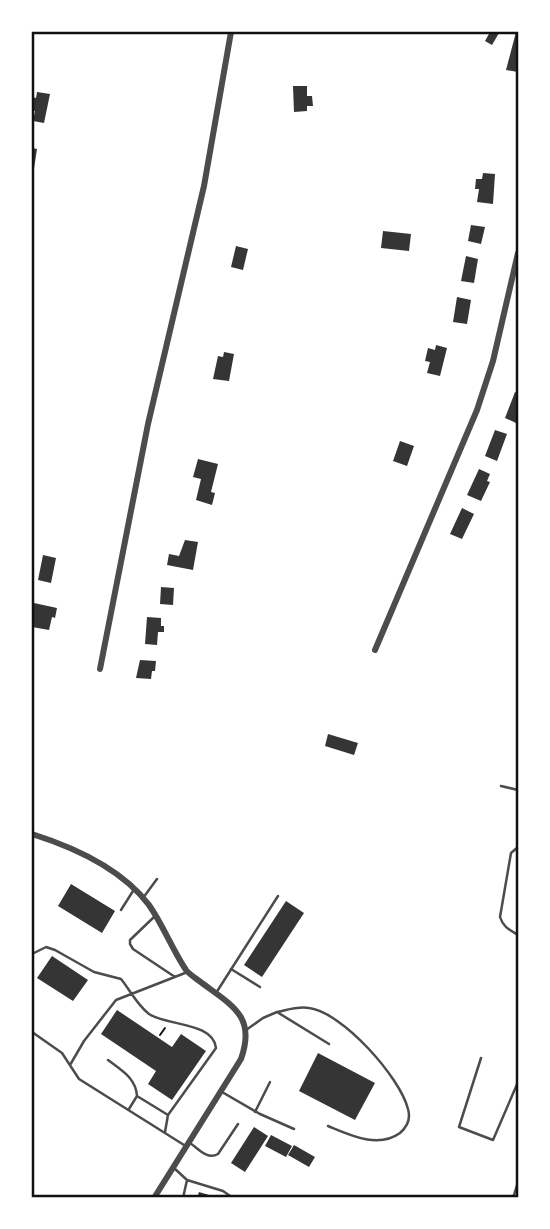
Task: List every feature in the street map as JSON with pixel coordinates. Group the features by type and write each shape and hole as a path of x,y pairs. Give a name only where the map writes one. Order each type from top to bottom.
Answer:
{"street":[{"path":"100,669 148,424 204,186 231,32"},
{"path":"375,650 477,410 493,361 519,253"},
{"path":"32,834 94,861 135,888 155,916 187,972 241,1015 246,1030 246,1044 241,1059 154,1198"}],"lane":[{"path":"500,786 519,790"},
{"path":"519,847 511,853 500,916 506,928 519,935"},
{"path":"143,898 157,879"},
{"path":"121,910 135,888"},
{"path":"216,993 278,896"},
{"path":"155,916 130,940 130,944 133,949 175,977"},
{"path":"32,954 46,947 94,972 121,979 150,1015 194,1027 215,1041 216,1048 168,1115 165,1132"},
{"path":"231,969 260,987"},
{"path":"70,1065 84,1041 116,1000 187,972"},
{"path":"246,1030 276,1012 310,1008 329,1016 346,1027 391,1076 408,1110 407,1125 394,1137 380,1141 328,1126"},
{"path":"276,1012 329,1044"},
{"path":"32,1032 62,1053 79,1079 209,1156 218,1154 238,1124"},
{"path":"481,1058 459,1128 493,1140 519,1082"},
{"path":"108,1060 135,1083 137,1096 129,1109"},
{"path":"255,1112 270,1082"},
{"path":"222,1092 255,1112 294,1129"},
{"path":"137,1096 168,1115"},
{"path":"174,1168 187,1180 223,1191 233,1198"},
{"path":"183,1198 187,1180"},
{"path":"513,1198 519,1182"}],"path":[{"path":"160,1035 169,1022"}],"building":[{"path":"490,32 499,33 492,45 485,41"},
{"path":"518,32 518,72 506,70"},
{"path":"293,86 307,86 307,96 312,96 313,106 307,106 307,111 294,112"},
{"path":"37,92 50,94 44,123 33,121 35,111 32,110 32,97 36,98"},
{"path":"32,148 37,149 33,175 32,175"},
{"path":"483,173 495,174 493,204 477,202 479,189 475,189 476,179 482,179"},
{"path":"471,225 485,227 481,244 468,241"},
{"path":"383,231 411,234 409,251 381,248"},
{"path":"236,246 248,249 243,270 231,267"},
{"path":"466,256 478,259 474,283 461,281"},
{"path":"457,297 471,300 467,324 453,322"},
{"path":"436,345 447,348 440,376 427,373 430,362 425,361 428,348 435,350"},
{"path":"224,352 234,354 229,381 213,379 218,356 223,357"},
{"path":"515,392 518,393 516,423 505,418"},
{"path":"495,430 507,434 497,461 485,456"},
{"path":"400,441 414,446 407,466 393,461"},
{"path":"198,459 218,464 211,492 215,493 212,505 196,500 201,479 193,477"},
{"path":"479,469 490,474 487,481 490,482 481,501 467,495"},
{"path":"462,508 474,514 462,539 450,534"},
{"path":"185,540 198,542 193,570 167,565 169,554 179,556"},
{"path":"43,555 56,558 51,583 38,580"},
{"path":"161,587 174,588 173,605 160,604"},
{"path":"34,603 57,608 49,630 32,627"},
{"path":"147,617 161,618 161,626 164,626 164,632 158,632 157,645 145,644"},
{"path":"140,660 156,661 151,679 136,678"},
{"path":"328,734 358,743 354,755 325,746"},
{"path":"71,884 115,911 102,933 58,906"},
{"path":"286,901 304,913 262,977 244,965"},
{"path":"52,956 88,980 73,1001 37,978"},
{"path":"117,1010 172,1047 181,1034 206,1051 172,1100 148,1084 156,1071 101,1034"},
{"path":"318,1053 375,1083 355,1120 299,1091"},
{"path":"254,1127 268,1136 245,1172 231,1163"},
{"path":"271,1135 292,1146 286,1157 265,1146"},
{"path":"294,1145 315,1157 309,1167 288,1155"},
{"path":"199,1192 216,1197 216,1198 197,1198"}]}
